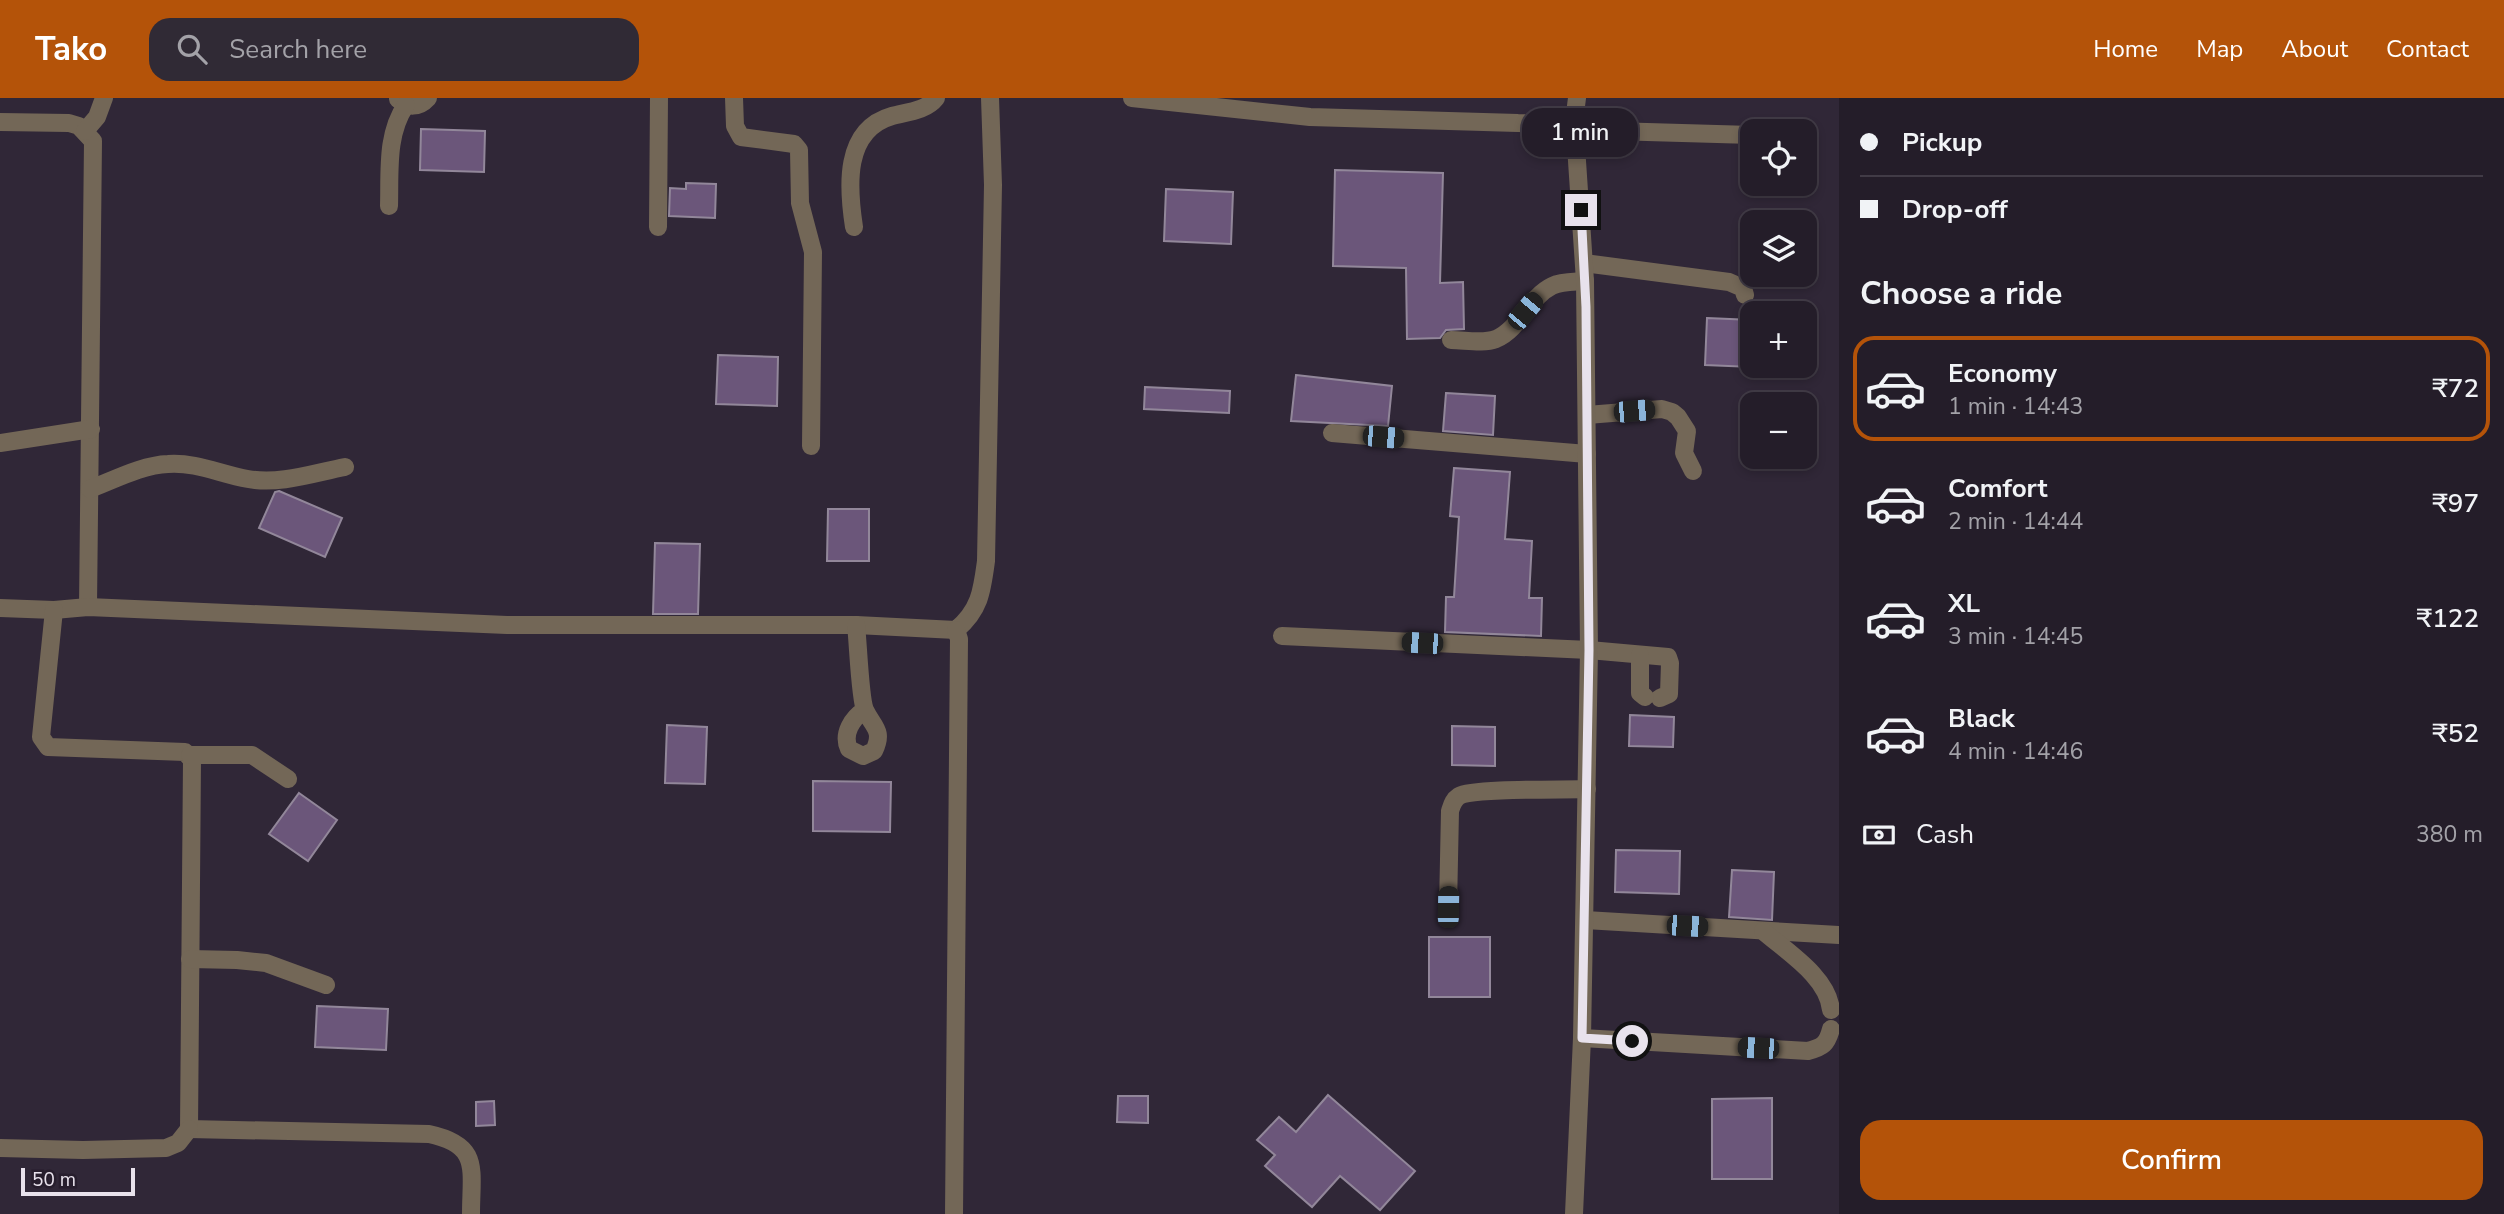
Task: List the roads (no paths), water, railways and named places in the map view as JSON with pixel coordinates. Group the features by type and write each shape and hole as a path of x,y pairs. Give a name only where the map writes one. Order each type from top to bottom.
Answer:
{"street":[{"path":"85,131 97,117 104,98"},
{"path":"389,206 392,136 402,102 418,106 428,98"},
{"path":"658,227 659,98"},
{"path":"734,98 735,126 741,137 794,144 799,150 800,203 813,253 811,446"},
{"path":"854,227 848,186 850,166 856,148 877,122 921,109 936,98"},
{"path":"0,608 54,610 88,607 507,625 856,625 956,630 969,619 977,604 983,586 986,561 993,211 990,98"},
{"path":"1132,98 1257,112 1377,120 1564,121 1740,134"},
{"path":"1574,1214 1582,1038 1589,650 1585,272 1575,123 1577,98"},
{"path":"0,122 69,123 85,131 93,141 88,607"},
{"path":"1451,340 1487,341 1499,337 1511,328 1539,295 1585,272 1729,282 1743,288 1745,295"},
{"path":"1587,415 1662,409 1672,412 1687,432 1684,453 1693,471"},
{"path":"0,443 91,429"},
{"path":"1332,433 1587,454"},
{"path":"90,489 149,467 167,464 198,465 259,481 345,467"},
{"path":"54,610 41,737 45,745 185,752 190,755 252,755 288,779"},
{"path":"856,625 865,710"},
{"path":"954,1214 959,639 956,630"},
{"path":"1282,636 1589,650 1640,655 1669,658 1669,694 1652,698 1640,693 1640,655"},
{"path":"0,1148 166,1148 178,1143 189,1129 190,755"},
{"path":"1448,907 1450,817 1455,800 1468,794 1479,793 1587,789"},
{"path":"1585,920 1839,935"},
{"path":"1763,931 1822,982 1830,998 1830,1010"},
{"path":"190,959 266,963 326,985"},
{"path":"1582,1038 1808,1051 1826,1044 1831,1029"},
{"path":"189,1129 429,1134 446,1138 462,1146 466,1152 471,1168 471,1214"}]}
